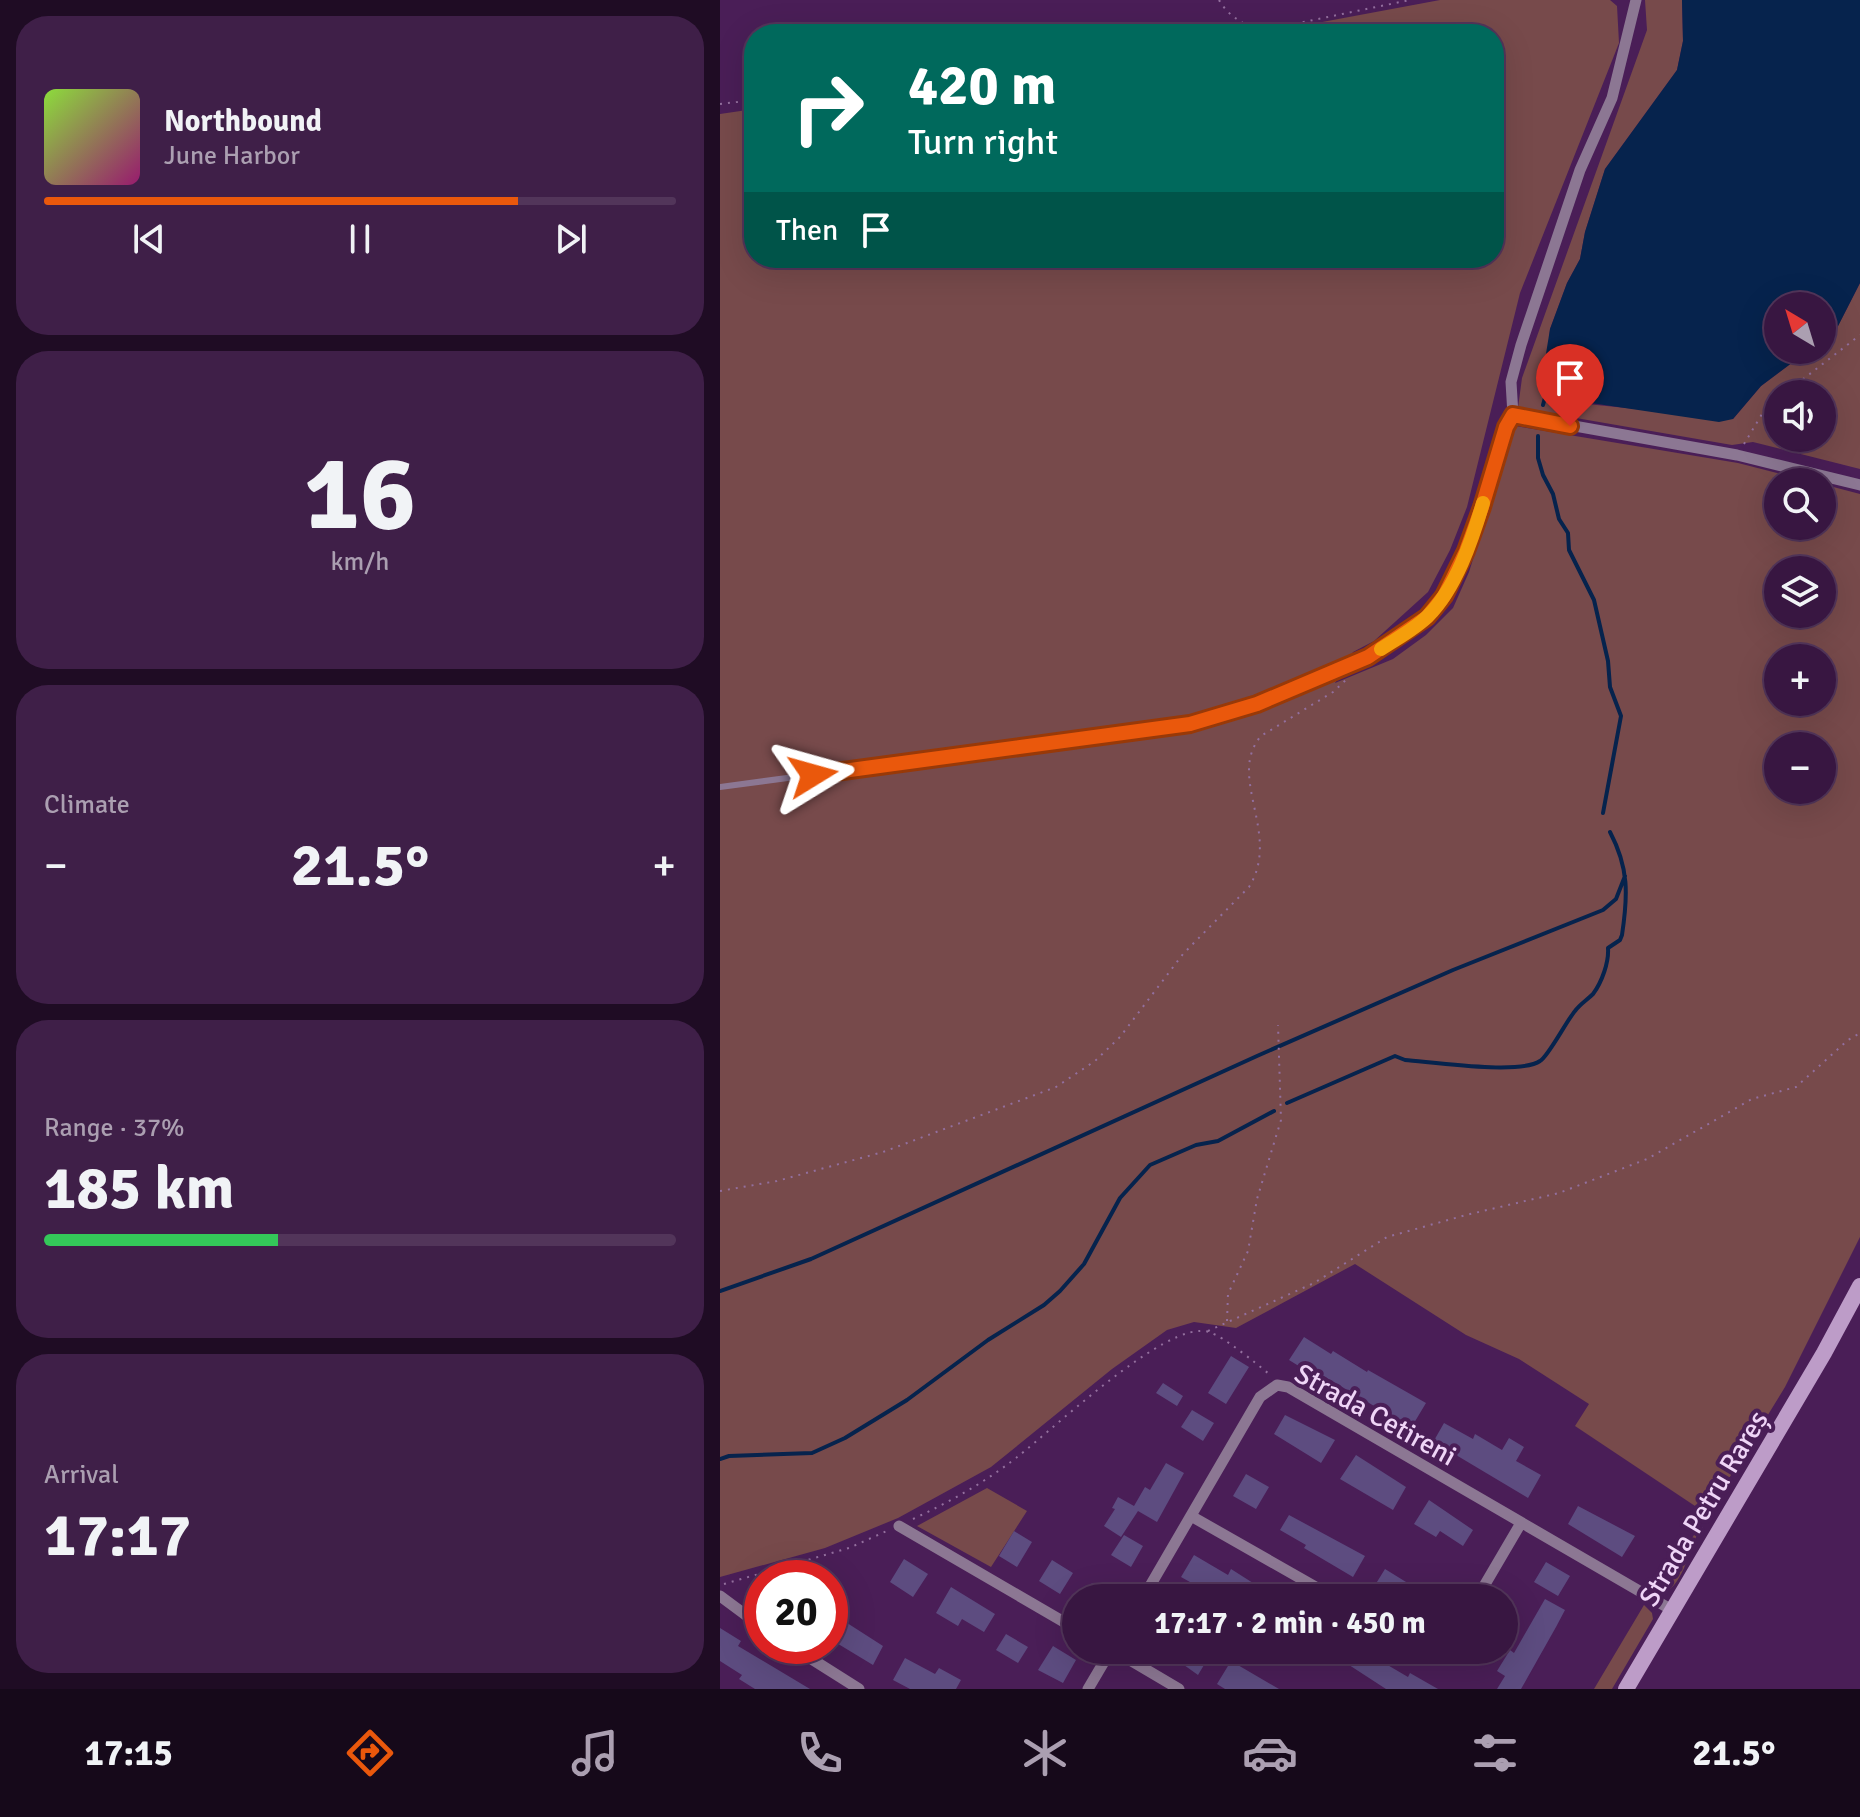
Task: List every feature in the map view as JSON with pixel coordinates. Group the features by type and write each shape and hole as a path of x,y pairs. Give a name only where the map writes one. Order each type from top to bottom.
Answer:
{"main road":[{"name":"Strada Petru Rareș","path":"1626,1689 1824,1353 1860,1286"}],"street":[{"path":"1636,0 1612,98 1580,170 1521,345 1511,382 1513,415 1737,455 1860,485"},
{"name":"Strada Cetireni","path":"1151,1584 1260,1397 1277,1385 1288,1387 1672,1610"},
{"path":"1191,1516 1310,1584"},
{"path":"1485,1584 1521,1523"},
{"path":"899,1526 1062,1621"},
{"path":"720,1596 744,1614"},
{"path":"819,1664 859,1689"},
{"path":"1088,1689 1103,1664"},
{"path":"1136,1664 1179,1689"}],"lane":[{"path":"720,787 1190,724 1257,704 1368,657 1427,617 1444,596 1466,551 1506,427 1513,415"}],"path":[{"path":"1219,0 1226,13 1244,24"},
{"path":"1294,24 1410,0"},
{"path":"720,104 744,101"},
{"path":"1802,380 1860,335"},
{"path":"1737,455 1764,411"},
{"path":"720,1191 777,1181 898,1147 1056,1087 1095,1061 1120,1037 1169,971 1249,887 1258,872 1260,827 1248,760 1254,745 1261,736 1333,692 1368,657"},
{"path":"1227,1323 1228,1294 1248,1251 1257,1199 1281,1120 1278,1025"},
{"path":"720,1586 849,1548 965,1495 1149,1351 1180,1334 1208,1331 1314,1283 1387,1237 1559,1193 1618,1173 1752,1099 1796,1087 1860,1033"},
{"path":"1208,1331 1268,1373 1277,1385"}],"shaded area":[{"path":"1440,0 1610,0 1617,6 1619,43 1520,293 1467,507 1450,550 1428,592 1374,641 1353,652 1335,683 1393,659 1426,635 1453,608 1469,572 1515,426 1764,470 1764,540 1836,540 1836,488 1860,494 1860,1237 1785,1387 1707,1514 1575,1426 1589,1404 1519,1359 1466,1335 1355,1264 1236,1328 1194,1322 1167,1330 1112,1369 991,1467 898,1518 825,1548 782,1560 744,1560 744,1570 720,1577 720,114 744,110 744,268 1504,268 1504,24 1312,24"},
{"path":"1645,0 1682,0 1683,41 1677,70 1605,169 1585,232 1580,259 1567,283 1550,329 1544,396 1587,404 1733,419 1764,384 1764,445 1753,442 1732,445 1518,408 1522,378 1647,30"},
{"path":"1860,283 1860,469 1793,452 1836,452 1836,380 1769,380 1790,364 1836,364 1836,329"},
{"path":"987,1488 1027,1511 991,1567 917,1526"},
{"path":"1697,1530 1679,1578 1674,1586 1659,1593"},
{"path":"1644,1605 1652,1613 1653,1619 1612,1689 1594,1689"}],"water":[{"path":"1682,0 1860,0 1860,283 1836,329 1836,292 1764,292 1764,364 1790,364 1769,380 1764,380 1733,419 1719,422 1544,396 1543,372 1550,329 1567,283 1580,259 1585,232 1605,169 1677,70 1683,41"}],"building":[{"path":"1304,1337 1426,1403 1411,1428 1312,1369 1310,1373 1289,1360"},
{"path":"1231,1356 1249,1367 1226,1404 1208,1393"},
{"path":"1163,1383 1183,1396 1177,1406 1156,1393"},
{"path":"1192,1410 1214,1423 1203,1441 1181,1427"},
{"path":"1285,1415 1335,1440 1321,1463 1274,1434"},
{"path":"1444,1423 1473,1439 1475,1434 1502,1450 1509,1438 1524,1447 1516,1461 1541,1475 1528,1498 1432,1444"},
{"path":"1356,1455 1406,1487 1393,1510 1340,1479"},
{"path":"1166,1463 1184,1473 1157,1522 1138,1511 1121,1537 1104,1526 1115,1509 1112,1508 1118,1497 1134,1506 1145,1487 1150,1490"},
{"path":"1246,1474 1269,1487 1256,1509 1233,1496"},
{"path":"1429,1500 1473,1530 1463,1546 1440,1531 1436,1537 1414,1524"},
{"path":"1578,1506 1635,1536 1622,1557 1568,1524"},
{"path":"1289,1515 1365,1556 1353,1577 1280,1530"},
{"path":"1014,1531 1032,1542 1017,1567 999,1556"},
{"path":"1124,1535 1143,1546 1131,1567 1111,1555"},
{"path":"1194,1555 1228,1575 1231,1569 1253,1583 1194,1584 1181,1577"},
{"path":"904,1559 928,1574 913,1597 890,1582"},
{"path":"1052,1560 1073,1573 1066,1584 1062,1584 1060,1594 1039,1581"},
{"path":"1546,1562 1570,1576 1558,1596 1534,1582"},
{"path":"1385,1569 1409,1584 1376,1584"},
{"path":"951,1587 995,1614 984,1632 962,1619 958,1626 936,1613"},
{"path":"1545,1599 1565,1610 1521,1689 1497,1689 1505,1676 1497,1671 1501,1664 1518,1664 1518,1646"},
{"path":"848,1624 883,1646 873,1665 848,1650"},
{"path":"720,1628 741,1641 738,1646 744,1650 744,1664 768,1664 810,1689 755,1689 739,1679 742,1675 720,1661"},
{"path":"1006,1634 1028,1647 1018,1663 996,1650"},
{"path":"1053,1646 1062,1651 1062,1664 1074,1664 1063,1683 1038,1670"},
{"path":"905,1658 935,1674 939,1668 961,1680 956,1689 910,1689 893,1680"},
{"path":"1183,1664 1205,1664 1198,1675"},
{"path":"1229,1664 1236,1664 1279,1689 1225,1689 1217,1684"},
{"path":"1348,1664 1386,1664 1438,1689 1386,1689"}],"waterway":[{"path":"1543,405 1546,394"},
{"path":"1538,436 1538,458 1543,475 1553,494 1559,519 1568,533 1569,550 1594,600 1608,661 1610,687 1621,716 1603,813"},
{"path":"1287,1103 1395,1056 1405,1060 1496,1067 1530,1065 1540,1061 1575,1011 1593,994 1606,966 1608,948 1622,935 1624,870 1610,832"},
{"path":"720,1291 811,1259 1257,1056 1453,970 1603,910 1616,899 1625,876"},
{"path":"720,1459 729,1456 812,1453 845,1438 907,1400 1060,1291 1084,1264 1120,1198 1150,1165 1196,1145 1218,1141 1274,1111"}],"slow traffic":[{"path":"1381,649 1427,617 1444,596 1466,551 1483,503"}],"route":[{"path":"813,775 1190,724 1257,704 1368,657 1427,617 1444,596 1466,551 1506,427 1513,415 1570,426"}]}
